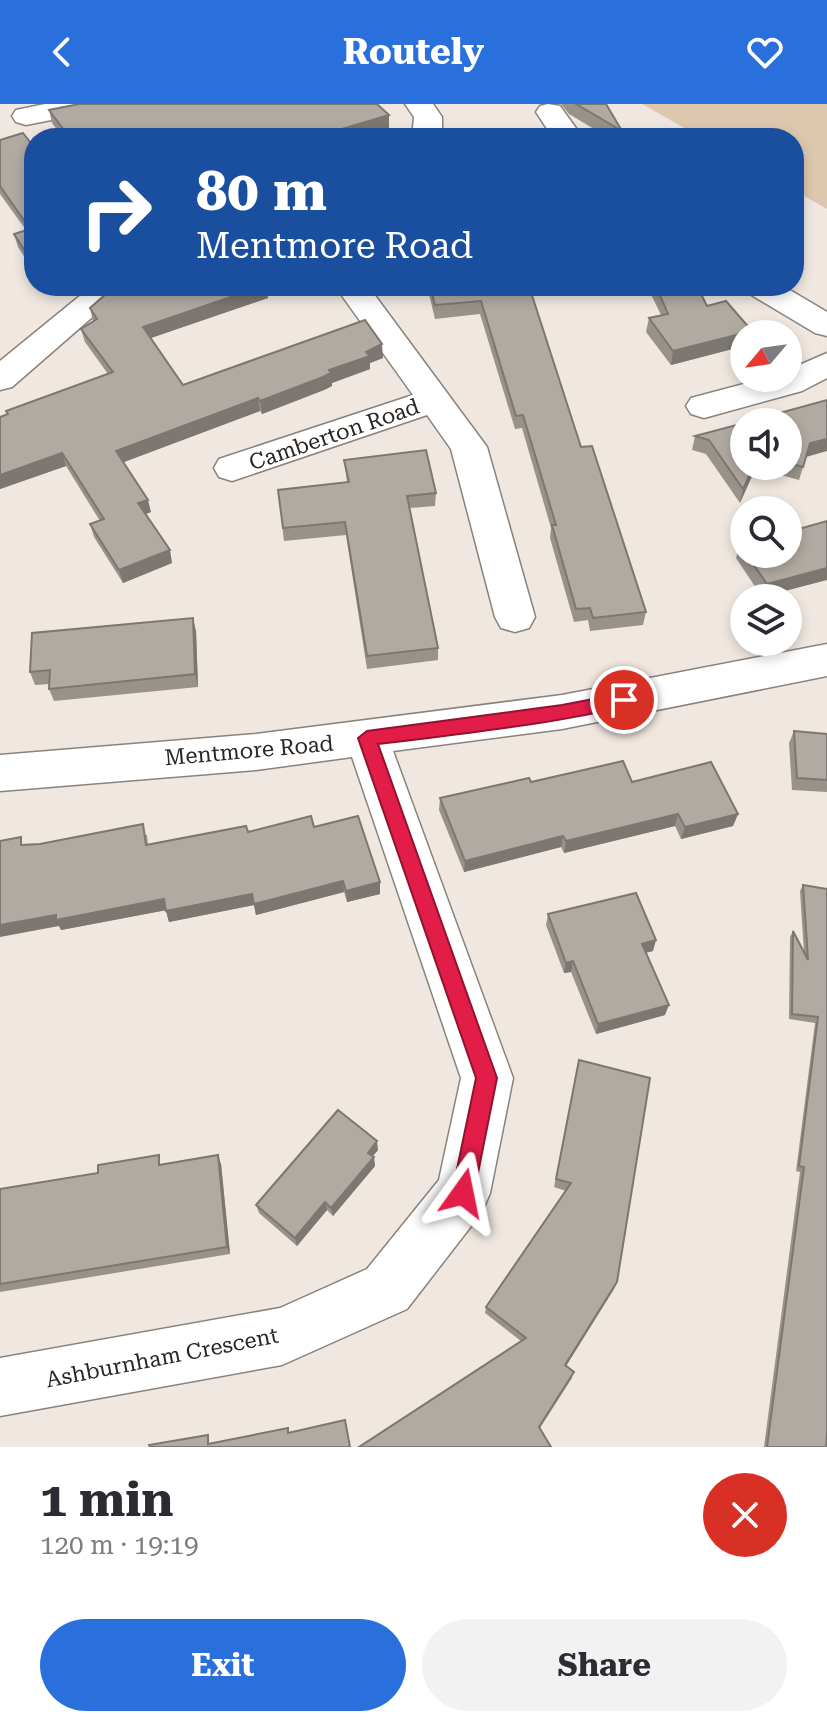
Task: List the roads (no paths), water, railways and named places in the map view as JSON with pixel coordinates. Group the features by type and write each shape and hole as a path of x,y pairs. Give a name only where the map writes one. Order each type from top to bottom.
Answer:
{"street":[{"path":"26,116 92,104"},
{"path":"419,104 428,117 427,128"},
{"path":"550,112 561,128"},
{"path":"0,379 100,296"},
{"name":"Camberton Road","path":"358,296 469,447 515,617"},
{"path":"777,296 827,326"},
{"path":"704,406 790,383 827,364"},
{"name":"Camberton Road","path":"232,468 435,400"},
{"name":"Mentmore Road","path":"0,773 256,752 562,712 827,660"},
{"name":"Ashburnham Crescent","path":"0,1387 282,1336 387,1289 463,1193 487,1078 367,738"}]}
